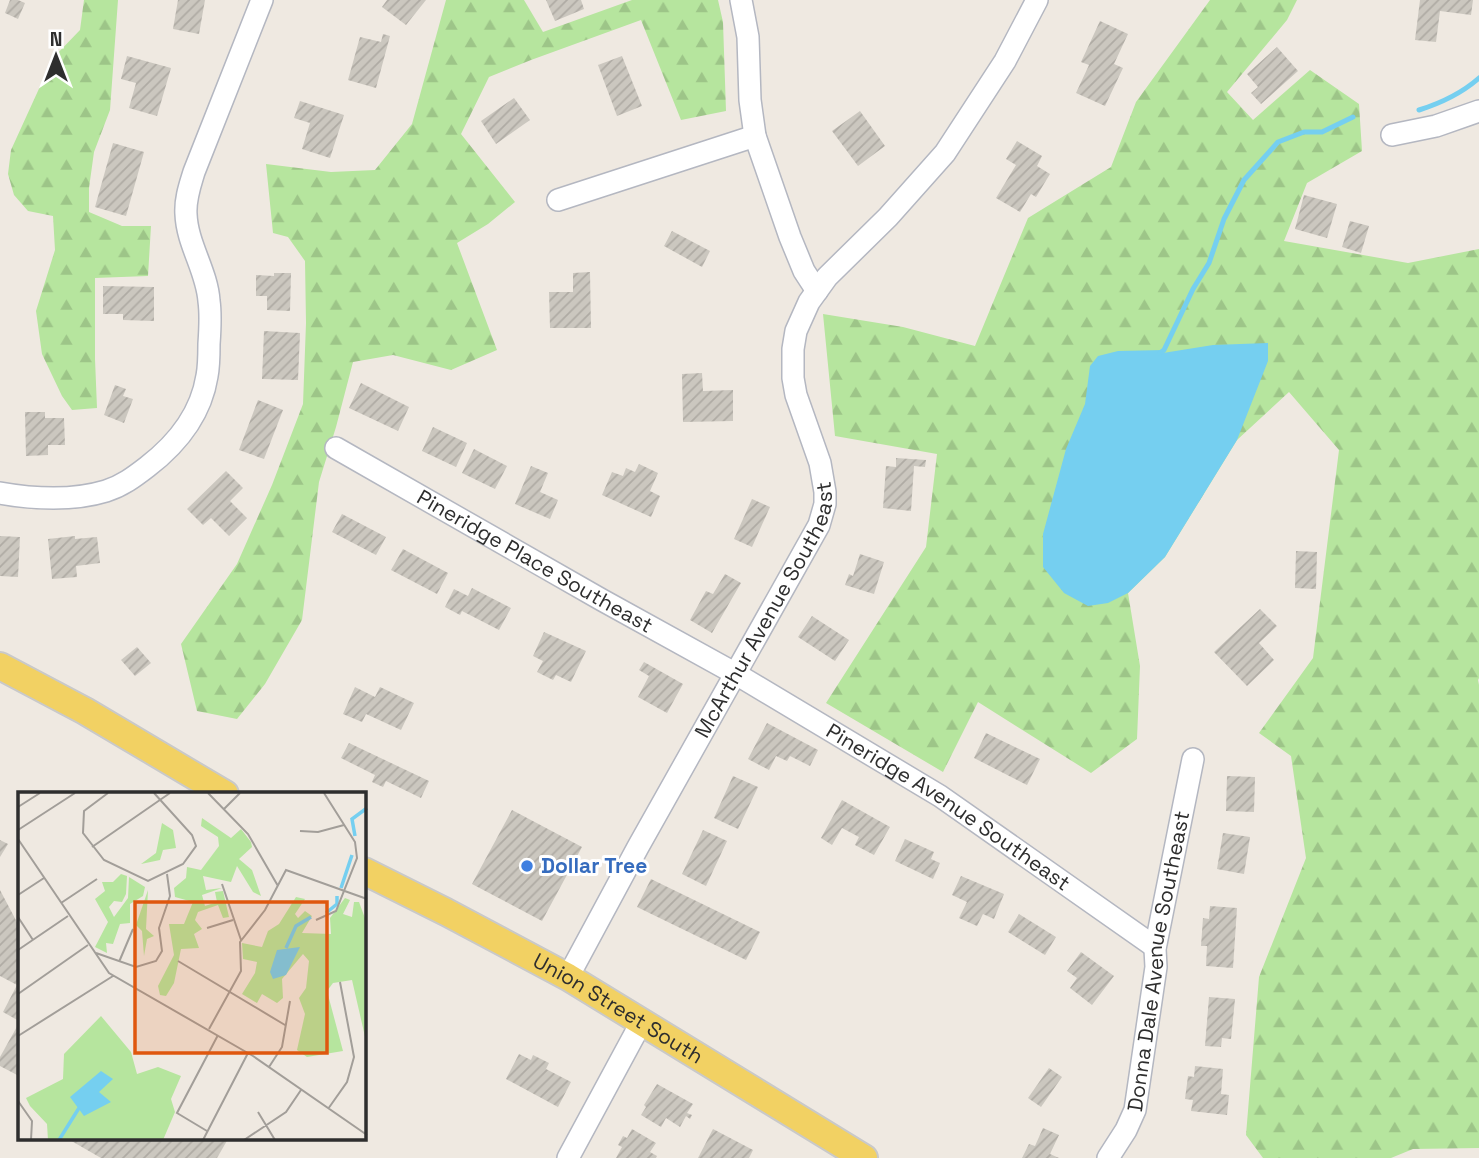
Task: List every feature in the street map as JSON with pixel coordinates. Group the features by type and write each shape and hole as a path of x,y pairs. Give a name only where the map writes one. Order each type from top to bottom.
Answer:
{"main road":[{"path":"0,666 85,710 222,792"},
{"name":"Union Street South","path":"366,873 568,977 864,1158"}],"street":[{"path":"0,494 49,498 77,497 107,491 127,482 164,454 183,433 194,415 208,375 210,317 209,297 189,232 187,195 262,0"},
{"path":"741,0 748,37 750,100 755,136 790,237 804,271 817,291"},
{"name":"McArthur Avenue Southeast","path":"568,977 643,837 819,525 825,504 820,463 796,395 793,378 796,331 809,302 827,277 888,217 945,153 1005,61 1037,0"},
{"path":"1392,135 1436,126 1479,111"},
{"path":"558,200 755,136"},
{"name":"Pineridge Place Southeast","path":"336,449 736,674"},
{"name":"Pineridge Avenue Southeast","path":"736,674 940,796 1155,947"},
{"name":"Donna Dale Avenue Southeast","path":"1108,1158 1135,1110 1156,967 1155,947 1193,759"},
{"path":"568,1158 642,1021"}],"green space":[{"path":"84,0 118,0 110,110 94,152 89,212 122,226 151,226 148,276 95,278 97,408 72,410 62,396 42,354 36,311 55,250 53,216 28,211 14,195 8,174 11,150 53,58 80,30"},
{"path":"446,0 524,0 543,32 632,0 718,0 723,22 726,111 681,120 641,20 489,77 461,134 515,202 488,224 457,243 497,350 451,370 393,355 353,362 319,482 302,620 265,684 237,719 197,711 181,644 237,564 272,485 303,404 305,261 288,237 273,233 266,164 331,172 375,170 412,124"},
{"path":"1210,0 1297,0 1287,20 1227,92 1253,120 1310,70 1359,104 1362,151 1307,183 1284,241 1408,263 1479,249 1479,1148 1413,1149 1391,1158 1263,1158 1246,1135 1259,977 1306,858 1291,756 1259,733 1313,658 1339,450 1289,392 1237,440 1165,557 1128,593 1140,666 1137,739 1091,773 978,702 943,772 826,703 926,547 937,454 835,436 823,314 903,327 975,346 1028,218 1111,167 1136,102"}],"water":[{"path":"1268,343 1268,361 1237,440 1165,557 1128,593 1108,603 1088,606 1064,593 1043,567 1043,534 1066,449 1085,404 1090,366 1098,356 1118,351 1164,350 1163,353 1213,345"}],"building":[{"path":"10,0 25,3 18,19 5,13"},
{"path":"178,0 205,0 199,34 173,29"},
{"path":"387,0 426,0 406,25 382,7"},
{"path":"546,0 581,0 584,9 555,21"},
{"path":"1420,0 1473,0 1471,15 1440,11 1436,42 1415,40"},
{"path":"1100,21 1128,34 1114,64 1123,68 1105,106 1076,93 1089,65 1081,62"},
{"path":"383,34 390,36 376,88 348,80 360,37 381,42"},
{"path":"1277,47 1298,71 1261,104 1251,93 1258,87 1247,74"},
{"path":"127,56 171,68 157,116 129,108 136,83 121,79"},
{"path":"622,56 642,106 617,116 598,65"},
{"path":"514,98 530,120 496,144 481,121"},
{"path":"300,101 344,115 330,158 302,149 310,123 294,118"},
{"path":"860,111 885,146 858,166 832,131"},
{"path":"1017,141 1042,156 1037,166 1050,174 1036,197 1031,194 1020,212 996,198 1016,165 1006,159"},
{"path":"113,143 144,152 126,216 95,207"},
{"path":"1304,195 1337,204 1327,238 1295,229"},
{"path":"1350,221 1369,226 1361,253 1342,247"},
{"path":"672,231 710,251 702,267 664,246"},
{"path":"590,272 591,328 550,328 549,292 573,292 573,273"},
{"path":"274,273 291,273 290,311 267,310 267,296 256,296 256,275 274,276"},
{"path":"103,286 154,287 154,321 123,320 123,314 103,314"},
{"path":"264,331 300,333 298,380 262,379"},
{"path":"702,373 703,391 733,390 733,421 683,422 682,374"},
{"path":"361,383 409,407 398,431 349,408"},
{"path":"115,385 126,389 123,396 133,399 124,423 104,415"},
{"path":"258,400 283,410 264,459 239,450"},
{"path":"25,412 45,412 45,418 64,418 65,445 48,445 48,455 26,456"},
{"path":"433,427 467,443 456,467 422,451"},
{"path":"474,449 507,466 495,489 462,473"},
{"path":"896,458 926,460 925,467 914,466 911,511 883,508 886,466 896,467"},
{"path":"639,464 658,473 650,491 660,496 651,517 602,495 612,472 623,476 626,468 635,472"},
{"path":"531,466 548,473 540,492 558,500 550,519 515,504"},
{"path":"226,471 243,488 230,501 247,518 229,536 211,518 203,525 187,509"},
{"path":"752,499 770,507 752,547 734,539"},
{"path":"342,514 386,537 376,555 332,532"},
{"path":"0,536 20,537 18,577 0,576"},
{"path":"75,536 75,539 97,537 100,563 76,566 77,577 52,579 48,539"},
{"path":"403,549 448,573 437,594 391,570"},
{"path":"1296,551 1317,552 1316,589 1295,588"},
{"path":"860,554 884,562 874,594 845,585 849,574 853,576"},
{"path":"725,574 741,583 712,633 690,620 706,591 713,594"},
{"path":"472,588 511,608 499,630 462,611 460,615 445,607 454,589 468,596"},
{"path":"1260,609 1277,626 1259,643 1274,660 1247,686 1214,652"},
{"path":"812,616 849,640 835,661 798,637"},
{"path":"544,632 586,651 571,682 556,675 553,680 537,672 543,661 533,656"},
{"path":"137,647 151,663 135,676 121,660"},
{"path":"644,662 683,684 667,713 638,697 649,676 639,670"},
{"path":"355,687 375,697 380,687 414,703 401,730 366,714 362,722 343,714"},
{"path":"767,723 818,750 810,766 790,756 787,761 776,756 769,770 748,759"},
{"path":"986,733 1040,759 1027,785 974,758"},
{"path":"349,743 429,781 421,798 386,781 383,787 372,782 375,775 341,758"},
{"path":"733,776 758,787 738,829 714,818"},
{"path":"1227,776 1255,777 1254,812 1226,811"},
{"path":"842,800 890,827 874,855 855,845 859,837 842,828 832,845 821,838"},
{"name":"Dollar Tree","path":"512,810 582,847 542,921 472,884"},
{"path":"703,830 727,841 706,886 682,874"},
{"path":"1223,833 1250,837 1244,874 1217,869"},
{"path":"905,839 934,852 931,859 940,863 933,879 895,861"},
{"path":"0,840 8,844 0,857"},
{"path":"961,876 1004,894 994,919 983,914 977,926 959,918 967,902 952,895"},
{"path":"651,879 760,932 746,960 637,907"},
{"path":"0,890 18,924 18,1020 3,1012 17,985 0,976"},
{"path":"1210,906 1237,908 1233,968 1206,966 1207,946 1201,946 1203,918 1209,919"},
{"path":"1019,914 1056,937 1045,955 1008,932"},
{"path":"1081,952 1114,976 1092,1005 1070,988 1077,978 1067,971"},
{"path":"1209,997 1235,999 1231,1039 1222,1038 1221,1047 1205,1046"},
{"path":"18,1025 18,1075 0,1066 0,1057"},
{"path":"519,1054 531,1060 533,1055 549,1063 546,1069 571,1082 558,1107 506,1079"},
{"path":"1195,1066 1223,1069 1221,1094 1229,1095 1227,1115 1191,1111 1193,1100 1185,1099 1188,1076 1194,1077"},
{"path":"1049,1068 1062,1077 1041,1107 1028,1098"},
{"path":"657,1084 693,1104 687,1113 692,1115 690,1119 686,1116 680,1127 666,1118 661,1127 641,1115"},
{"path":"1043,1128 1059,1135 1050,1154 1059,1158 1022,1158 1029,1144 1035,1146"},
{"path":"632,1129 656,1143 650,1152 657,1156 656,1158 616,1158 622,1147 618,1145 623,1136 627,1138"},
{"path":"713,1129 753,1150 749,1158 698,1158"},
{"path":"70,1140 227,1140 217,1158 101,1158"}],"waterway":[{"path":"1419,110 1451,97 1479,78"},
{"path":"1160,353 1209,263 1224,219 1244,180 1278,142 1304,132 1322,132 1353,117"}],"place":[{"name":"Dollar Tree","path":"527,866"}]}
